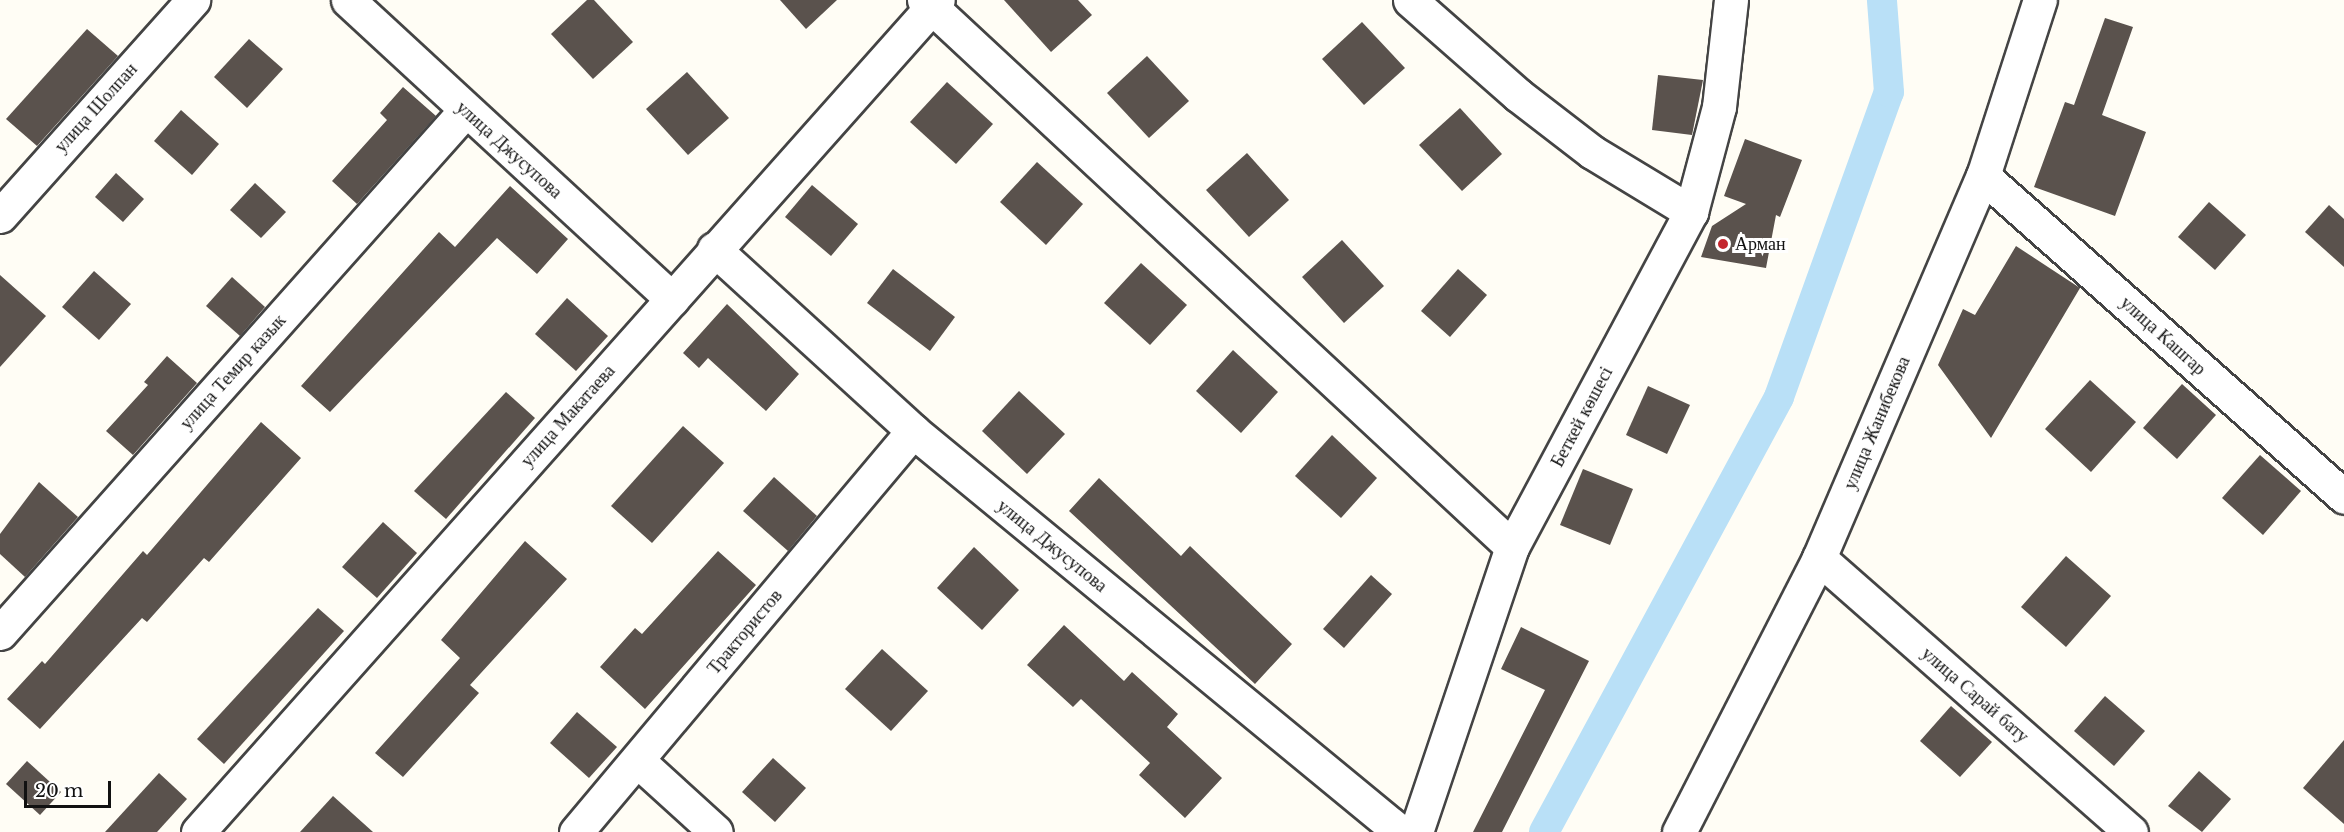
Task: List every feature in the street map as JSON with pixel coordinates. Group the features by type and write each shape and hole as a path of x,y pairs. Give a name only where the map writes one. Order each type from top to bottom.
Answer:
{"street":[{"name":"улица Шолпан","path":"0,216 193,0"},
{"name":"улица Джусупова","path":"348,0 465,111 672,299"},
{"path":"1410,0 1518,95 1592,152 1691,212"},
{"name":"Беткей көшесі","path":"1416,832 1512,547 1691,212 1719,107 1731,0"},
{"name":"улица Жанибекова","path":"1679,832 1819,558 1983,176 2040,0"},
{"path":"931,2 1512,547"},
{"name":"улица Макатаева","path":"198,832 672,299 931,2"},
{"name":"улица Темир казык","path":"0,633 465,111"},
{"name":"улица Кашгар","path":"1983,176 2344,497"},
{"name":"улица Джусупова","path":"714,249 913,431 1400,832"},
{"name":"Трактористов","path":"576,832 913,431"},
{"name":"улица Сарай бату","path":"1819,558 2131,832"},
{"path":"638,761 716,832"}],"building":[{"path":"587,0 594,0 633,42 593,79 551,34"},
{"path":"780,0 837,0 806,29"},
{"path":"1004,0 1078,0 1092,15 1051,52"},
{"path":"2105,18 2133,27 2102,115 2146,132 2115,216 2034,187 2065,102 2074,105"},
{"path":"1362,22 1405,68 1364,105 1322,59"},
{"path":"87,29 118,56 37,146 6,119"},
{"path":"249,39 283,69 247,108 214,77"},
{"path":"1147,56 1189,101 1149,138 1107,93"},
{"path":"687,72 729,118 688,155 646,109"},
{"path":"1658,75 1703,80 1692,135 1652,130"},
{"path":"947,82 993,124 956,164 910,122"},
{"path":"403,87 436,116 357,204 332,181 387,120 380,113"},
{"path":"1460,108 1502,154 1462,191 1419,145"},
{"path":"181,110 219,144 192,175 154,141"},
{"path":"1745,139 1802,160 1780,217 1776,215 1766,268 1701,257 1712,226 1746,204 1724,196"},
{"path":"1247,153 1289,200 1249,237 1206,190"},
{"path":"1037,162 1083,204 1046,245 1000,202"},
{"path":"116,173 144,199 123,222 95,197"},
{"path":"255,183 286,212 261,238 230,210"},
{"path":"812,185 858,224 831,256 785,217"},
{"path":"510,186 568,239 537,274 497,238 330,412 301,386 439,232 455,247"},
{"path":"2209,202 2246,235 2215,270 2178,237"},
{"path":"2329,205 2344,219 2344,267 2305,232"},
{"path":"1342,240 1384,286 1344,323 1302,277"},
{"path":"2016,246 2080,288 1991,438 1938,365 1963,309 1975,315"},
{"path":"1141,263 1187,305 1150,345 1104,303"},
{"path":"893,269 955,317 930,351 867,303"},
{"path":"1458,269 1487,295 1450,337 1421,311"},
{"path":"94,271 131,304 99,340 62,307"},
{"path":"0,275 46,316 0,367"},
{"path":"232,277 265,307 240,336 206,306"},
{"path":"567,298 608,336 576,371 535,334"},
{"path":"727,304 799,374 766,411 708,358 699,368 683,353"},
{"path":"1233,350 1278,392 1241,433 1196,391"},
{"path":"167,356 197,383 133,455 106,431 148,385 144,382"},
{"path":"2090,380 2136,422 2091,472 2045,429"},
{"path":"2182,384 2216,415 2177,459 2143,428"},
{"path":"1648,386 1690,405 1667,454 1626,435"},
{"path":"1019,391 1065,434 1027,474 982,431"},
{"path":"506,392 535,418 446,519 414,491"},
{"path":"261,422 301,458 209,562 204,558 147,622 142,618 40,729 7,699 42,661 45,664 143,551 147,555"},
{"path":"683,426 724,463 652,543 611,506"},
{"path":"1332,435 1377,478 1341,518 1295,476"},
{"path":"2260,455 2301,491 2263,535 2222,498"},
{"path":"1583,469 1633,489 1610,545 1560,525"},
{"path":"774,477 817,516 788,551 743,511"},
{"path":"1099,478 1181,556 1190,546 1292,644 1255,684 1069,511"},
{"path":"39,482 78,517 25,577 0,554 0,534"},
{"path":"383,522 417,553 377,598 342,567"},
{"path":"525,541 567,579 470,685 479,693 403,777 375,753 460,658 441,640"},
{"path":"974,547 1019,590 982,630 937,588"},
{"path":"718,551 756,585 645,709 600,667 635,628 642,634"},
{"path":"2066,556 2111,596 2066,647 2021,607"},
{"path":"1371,575 1392,594 1344,648 1323,629"},
{"path":"318,608 344,631 224,764 197,739"},
{"path":"1064,625 1124,681 1132,672 1178,714 1167,727 1222,778 1185,818 1139,775 1150,763 1081,699 1073,707 1027,665"},
{"path":"1521,627 1589,661 1502,832 1473,832 1545,690 1501,669"},
{"path":"882,649 928,691 891,731 845,689"},
{"path":"2105,696 2145,731 2114,766 2074,731"},
{"path":"1951,706 1992,742 1960,777 1920,741"},
{"path":"577,712 617,747 589,778 550,743"},
{"path":"2344,740 2344,824 2303,788"},
{"path":"773,758 806,788 775,822 742,792"},
{"path":"27,761 61,792 40,815 6,784"},
{"path":"2199,771 2231,799 2202,832 2168,806"},
{"path":"159,773 187,799 157,832 105,832"},
{"path":"333,796 373,832 300,832"}],"waterway":[{"path":"1544,832 1779,397 1889,92 1882,0"}],"place":[{"name":"Арман","path":"1723,244"}]}
